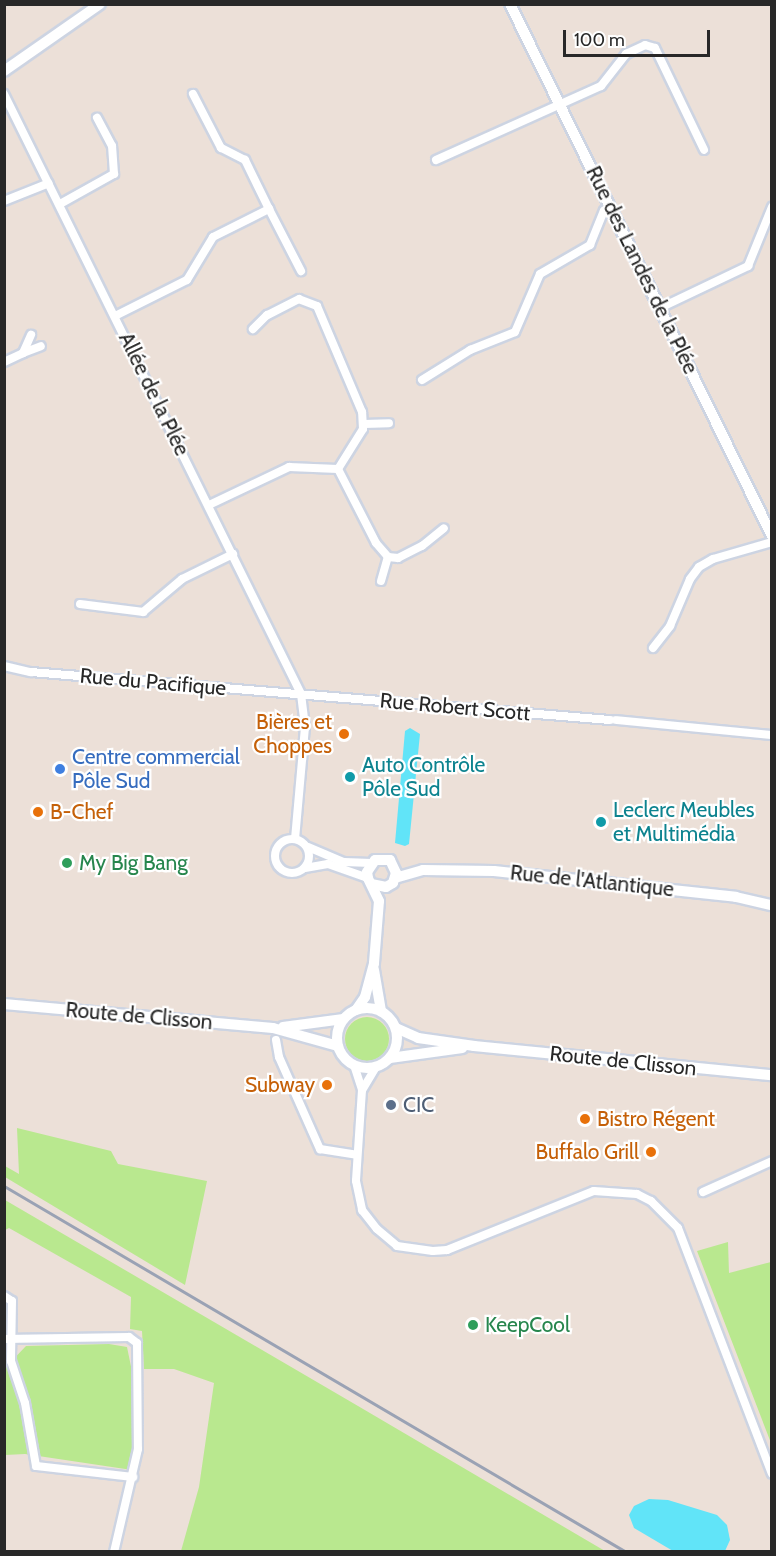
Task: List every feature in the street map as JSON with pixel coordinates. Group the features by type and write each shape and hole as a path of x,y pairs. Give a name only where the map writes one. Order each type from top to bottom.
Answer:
{"street":[{"path":"4,71 100,4"},
{"name":"Rue des Landes de la Plée","path":"510,4 771,536"},
{"path":"436,160 560,106 604,84 626,54 641,45 655,48 704,150"},
{"name":"Allée de la Plée","path":"4,94 301,694 305,727 295,839"},
{"path":"193,94 221,148 245,159 301,271"},
{"path":"60,204 114,174 112,146 97,118"},
{"path":"4,201 49,183"},
{"path":"422,380 470,350 489,346 515,332 540,274 590,245 603,211 611,207"},
{"path":"660,308 748,266 771,207"},
{"path":"115,316 187,280 213,237 269,209"},
{"path":"253,329 267,315 299,299 309,300 317,306 364,424"},
{"path":"23,353 31,335"},
{"path":"4,362 41,346"},
{"path":"364,424 388,423"},
{"path":"338,469 364,424"},
{"path":"209,505 289,467 338,469"},
{"path":"338,469 376,543 388,557 398,558 422,546 444,528"},
{"path":"653,648 670,626 690,579 699,567 713,558 771,542"},
{"path":"80,604 143,612 182,579 233,554"},
{"path":"381,581 388,557"},
{"name":"Rue du Pacifique","path":"4,666 31,672 301,694"},
{"name":"Rue Robert Scott","path":"301,694 771,735"},
{"path":"379,898 394,880 395,867 385,858 371,863 344,862 308,848 295,839 283,842 276,858 289,873 328,864 386,887 394,880"},
{"path":"305,868 309,858 308,848"},
{"path":"356,1010 365,997 374,963 379,898 370,881 371,863"},
{"name":"Rue de l'Atlantique","path":"395,867 411,872 494,871 736,897 771,905"},
{"name":"Rue de l'Atlantique","path":"394,880 411,872"},
{"path":"356,1010 381,1011 374,963"},
{"name":"Route de Clisson","path":"4,1004 273,1028 338,1046"},
{"name":"Route de Clisson","path":"273,1028 343,1019 356,1010"},
{"name":"Route de Clisson","path":"381,1011 396,1028 418,1038 474,1046 771,1075"},
{"path":"343,1019 337,1036 338,1046 354,1065 362,1090 356,1181 362,1210 397,1246 416,1251 447,1250 594,1191 637,1194 651,1201 678,1228 771,1474"},
{"path":"390,1058 397,1042 396,1028"},
{"path":"276,1040 279,1057 320,1149 357,1155"},
{"name":"Route de Clisson","path":"376,1067 390,1058 474,1046"},
{"path":"354,1065 376,1067 362,1090"},
{"path":"703,1192 771,1161"},
{"path":"4,1296 12,1301 8,1340 11,1361 25,1403 36,1466 133,1477"},
{"path":"8,1340 134,1338 138,1449 114,1551"}],"green space":[{"path":"367,1017 382,1024 389,1039 382,1054 367,1061 352,1054 345,1039 352,1024"},
{"path":"17,1128 111,1151 118,1164 207,1181 185,1285 5,1177 5,1166 19,1174"},
{"path":"5,1200 605,1551 181,1551 199,1487 214,1383 174,1369 144,1369 142,1331 130,1329 131,1297 9,1228 5,1230"},
{"path":"728,1242 729,1273 771,1262 771,1443 697,1251"},
{"path":"109,1344 127,1347 135,1386 132,1470 25,1454 5,1455 4,1369 26,1346"}],"water":[{"path":"410,728 420,734 409,844 405,846 395,843 405,731"},
{"path":"649,1499 668,1500 717,1515 727,1525 730,1540 725,1551 673,1551 634,1528 629,1515 634,1506"}],"railway":[{"path":"4,1186 626,1552"}],"place":[{"name":"Bières et Choppes","path":"344,734"},
{"name":"Centre commercial Pôle Sud","path":"60,769"},
{"name":"Auto Contrôle Pôle Sud","path":"350,777"},
{"name":"B-Chef","path":"38,812"},
{"name":"Leclerc Meubles et Multimédia","path":"601,822"},
{"name":"My Big Bang","path":"67,863"},
{"name":"Subway","path":"327,1085"},
{"name":"CIC","path":"391,1105"},
{"name":"Bistro Régent","path":"585,1119"},
{"name":"Buffalo Grill","path":"651,1152"},
{"name":"KeepCool","path":"473,1325"}]}
